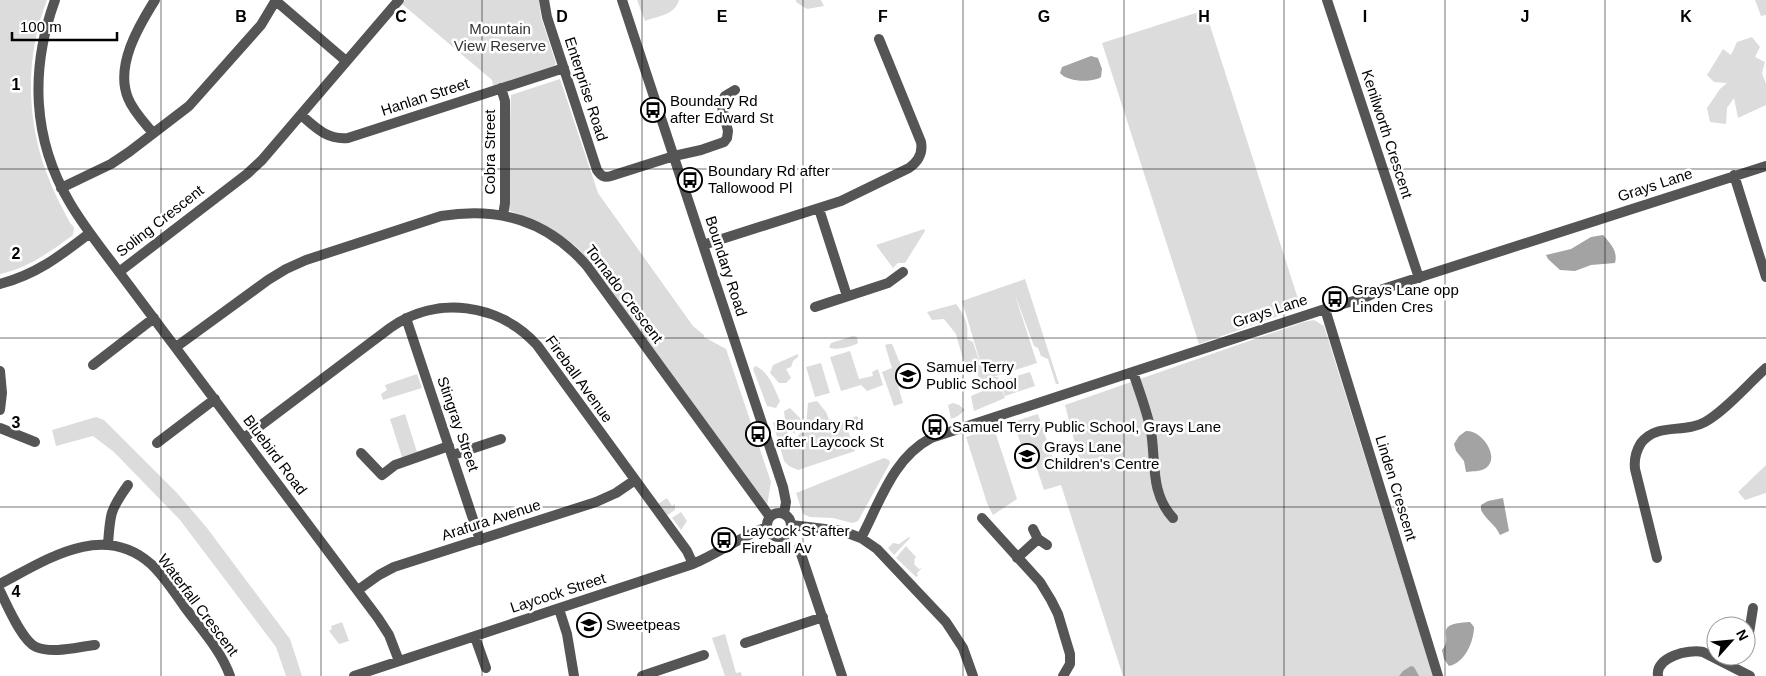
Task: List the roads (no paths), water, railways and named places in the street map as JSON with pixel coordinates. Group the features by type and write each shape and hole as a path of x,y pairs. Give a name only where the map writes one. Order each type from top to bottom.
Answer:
{"street":[{"name":"Soling Crescent","path":"55,0 47,21 38,88 42,136 49,162 61,188 78,216 119,272 252,169 301,115 399,0"},
{"path":"153,133 130,102 126,91 125,78 128,58 134,39 155,0"},
{"name":"Enterprise Road","path":"544,0 547,17 600,175 611,176 674,156"},
{"name":"Boundary Road","path":"622,0 782,486 786,502 784,514"},
{"name":"Kenilworth Crescent","path":"1327,0 1419,278"},
{"path":"61,188 111,164 189,106 261,25 276,1 346,61"},
{"path":"703,244 846,200 909,168 916,162 921,154 920,138 880,39"},
{"name":"Hanlan Street","path":"301,115 324,134 336,138 348,138 564,68"},
{"name":"Cobra Street","path":"501,88 504,101 505,203 503,215"},
{"path":"674,156 720,144 725,140 728,131 721,103 725,96 735,90"},
{"name":"Grays Lane","path":"861,538 900,463 922,443 941,434 1766,166"},
{"path":"1734,175 1766,277"},
{"path":"818,209 847,296"},
{"name":"Tornado Crescent","path":"176,348 268,280 306,260 441,216 461,213 503,215 536,226 561,240 587,266 770,517"},
{"path":"0,284 17,280 46,266 90,233"},
{"name":"Bluebird Road","path":"119,272 358,590 384,627 398,661"},
{"path":"815,307 888,282 903,272"},
{"name":"Fireball Avenue","path":"244,438 406,318 435,309 465,308 487,312 516,326 537,345 687,551 693,564"},
{"name":"Linden Crescent","path":"1325,309 1438,676"},
{"path":"93,365 154,318"},
{"name":"Stingray Street","path":"406,318 480,540"},
{"path":"1657,558 1635,469 1635,459 1639,446 1648,436 1656,431 1689,428 1705,422 1766,368"},
{"path":"0,371 2,393 0,410"},
{"path":"1133,372 1150,425 1157,488 1164,508 1173,518"},
{"path":"157,443 215,399"},
{"path":"0,428 35,442"},
{"path":"361,454 382,475 401,462 501,439"},
{"name":"Arafura Avenue","path":"358,590 394,567 596,502 616,493 635,480"},
{"path":"108,545 114,504 128,484"},
{"path":"776,513 784,514 790,521 789,533 782,537 774,536 768,531 767,527 770,517 776,513"},
{"path":"982,518 1044,588 1054,606 1069,649 1068,674"},
{"path":"791,525 831,529 861,538 886,557 946,622 963,648 973,676"},
{"name":"Laycock Street","path":"354,676 693,564 715,554 748,534 767,527"},
{"path":"1018,558 1042,542 1033,529"},
{"name":"Waterfall Crescent","path":"0,584 77,547 108,545 132,552 155,568 219,654 230,676"},
{"path":"799,548 842,676"},
{"path":"0,591 25,637 34,646 44,649 56,649 95,645"},
{"path":"559,608 567,634 574,676"},
{"path":"1753,616 1754,608"},
{"path":"745,643 823,617"},
{"path":"475,637 486,668"},
{"path":"1658,676 1658,667 1666,660 1694,651 1703,652 1750,676"},
{"path":"645,676 704,655"},
{"path":"1739,670 1741,666"}],"place":[{"name":"Boundary Rd after Edward St","path":"653,110"},
{"name":"Boundary Rd after Tallowood Pl","path":"690,180"},
{"name":"Grays Lane opp Linden Cres","path":"1335,299"},
{"name":"Samuel Terry Public School","path":"908,376"},
{"name":"Samuel Terry Public School, Grays Lane","path":"935,427"},
{"name":"Boundary Rd after Laycock St","path":"758,434"},
{"name":"Grays Lane Children's Centre","path":"1027,456"},
{"name":"Laycock St after Fireball Av","path":"724,540"},
{"name":"Sweetpeas","path":"589,625"}],"park label":[{"name":"Mountain View Reserve","path":"500,38"}]}
